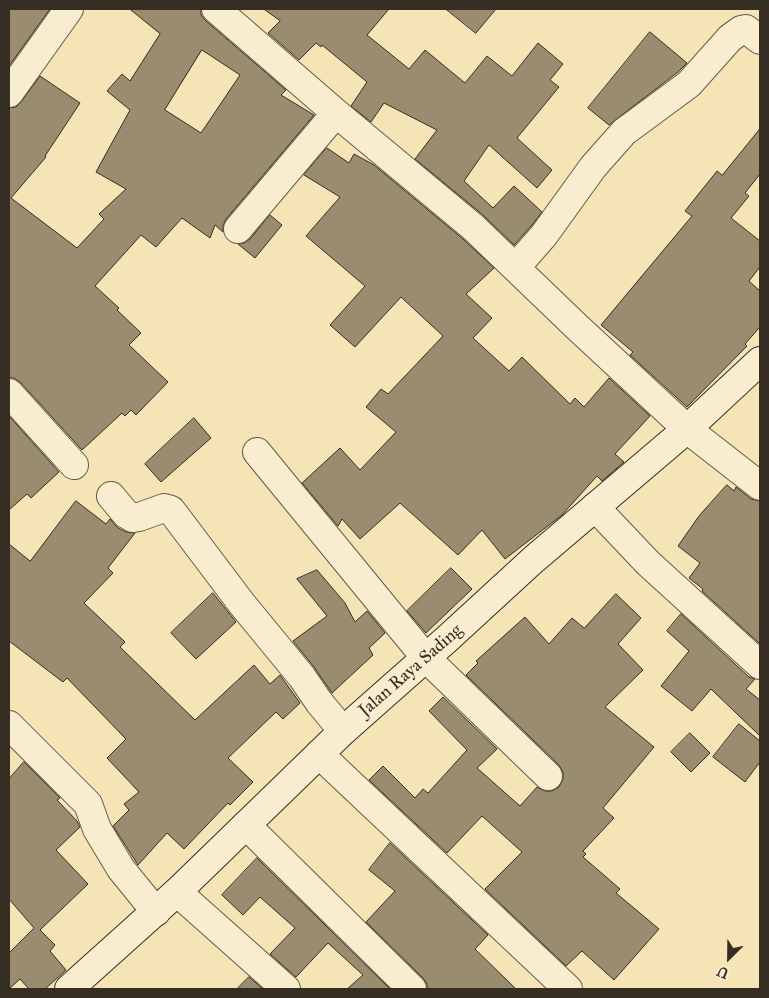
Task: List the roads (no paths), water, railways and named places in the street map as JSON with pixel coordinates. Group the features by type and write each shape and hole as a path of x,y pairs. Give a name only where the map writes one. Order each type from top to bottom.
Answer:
{"street":[{"path":"9,93 70,9"},
{"path":"216,9 336,113 474,227 576,326 688,429 760,486"},
{"path":"516,267 544,235 594,167 624,132 688,84 730,38 741,30 746,29 760,40"},
{"path":"238,229 336,113"},
{"name":"Jalan Raya Sading","path":"69,989 156,912 342,731 534,560 688,429 760,361"},
{"path":"9,393 74,465"},
{"path":"257,452 425,657 548,776"},
{"path":"111,496 126,514 133,518 164,508 171,510 342,731"},
{"path":"595,508 648,564 760,665"},
{"path":"9,725 88,804 98,829 121,869 156,912"},
{"path":"319,754 568,989"},
{"path":"246,826 412,989"},
{"path":"176,892 286,989"}]}
